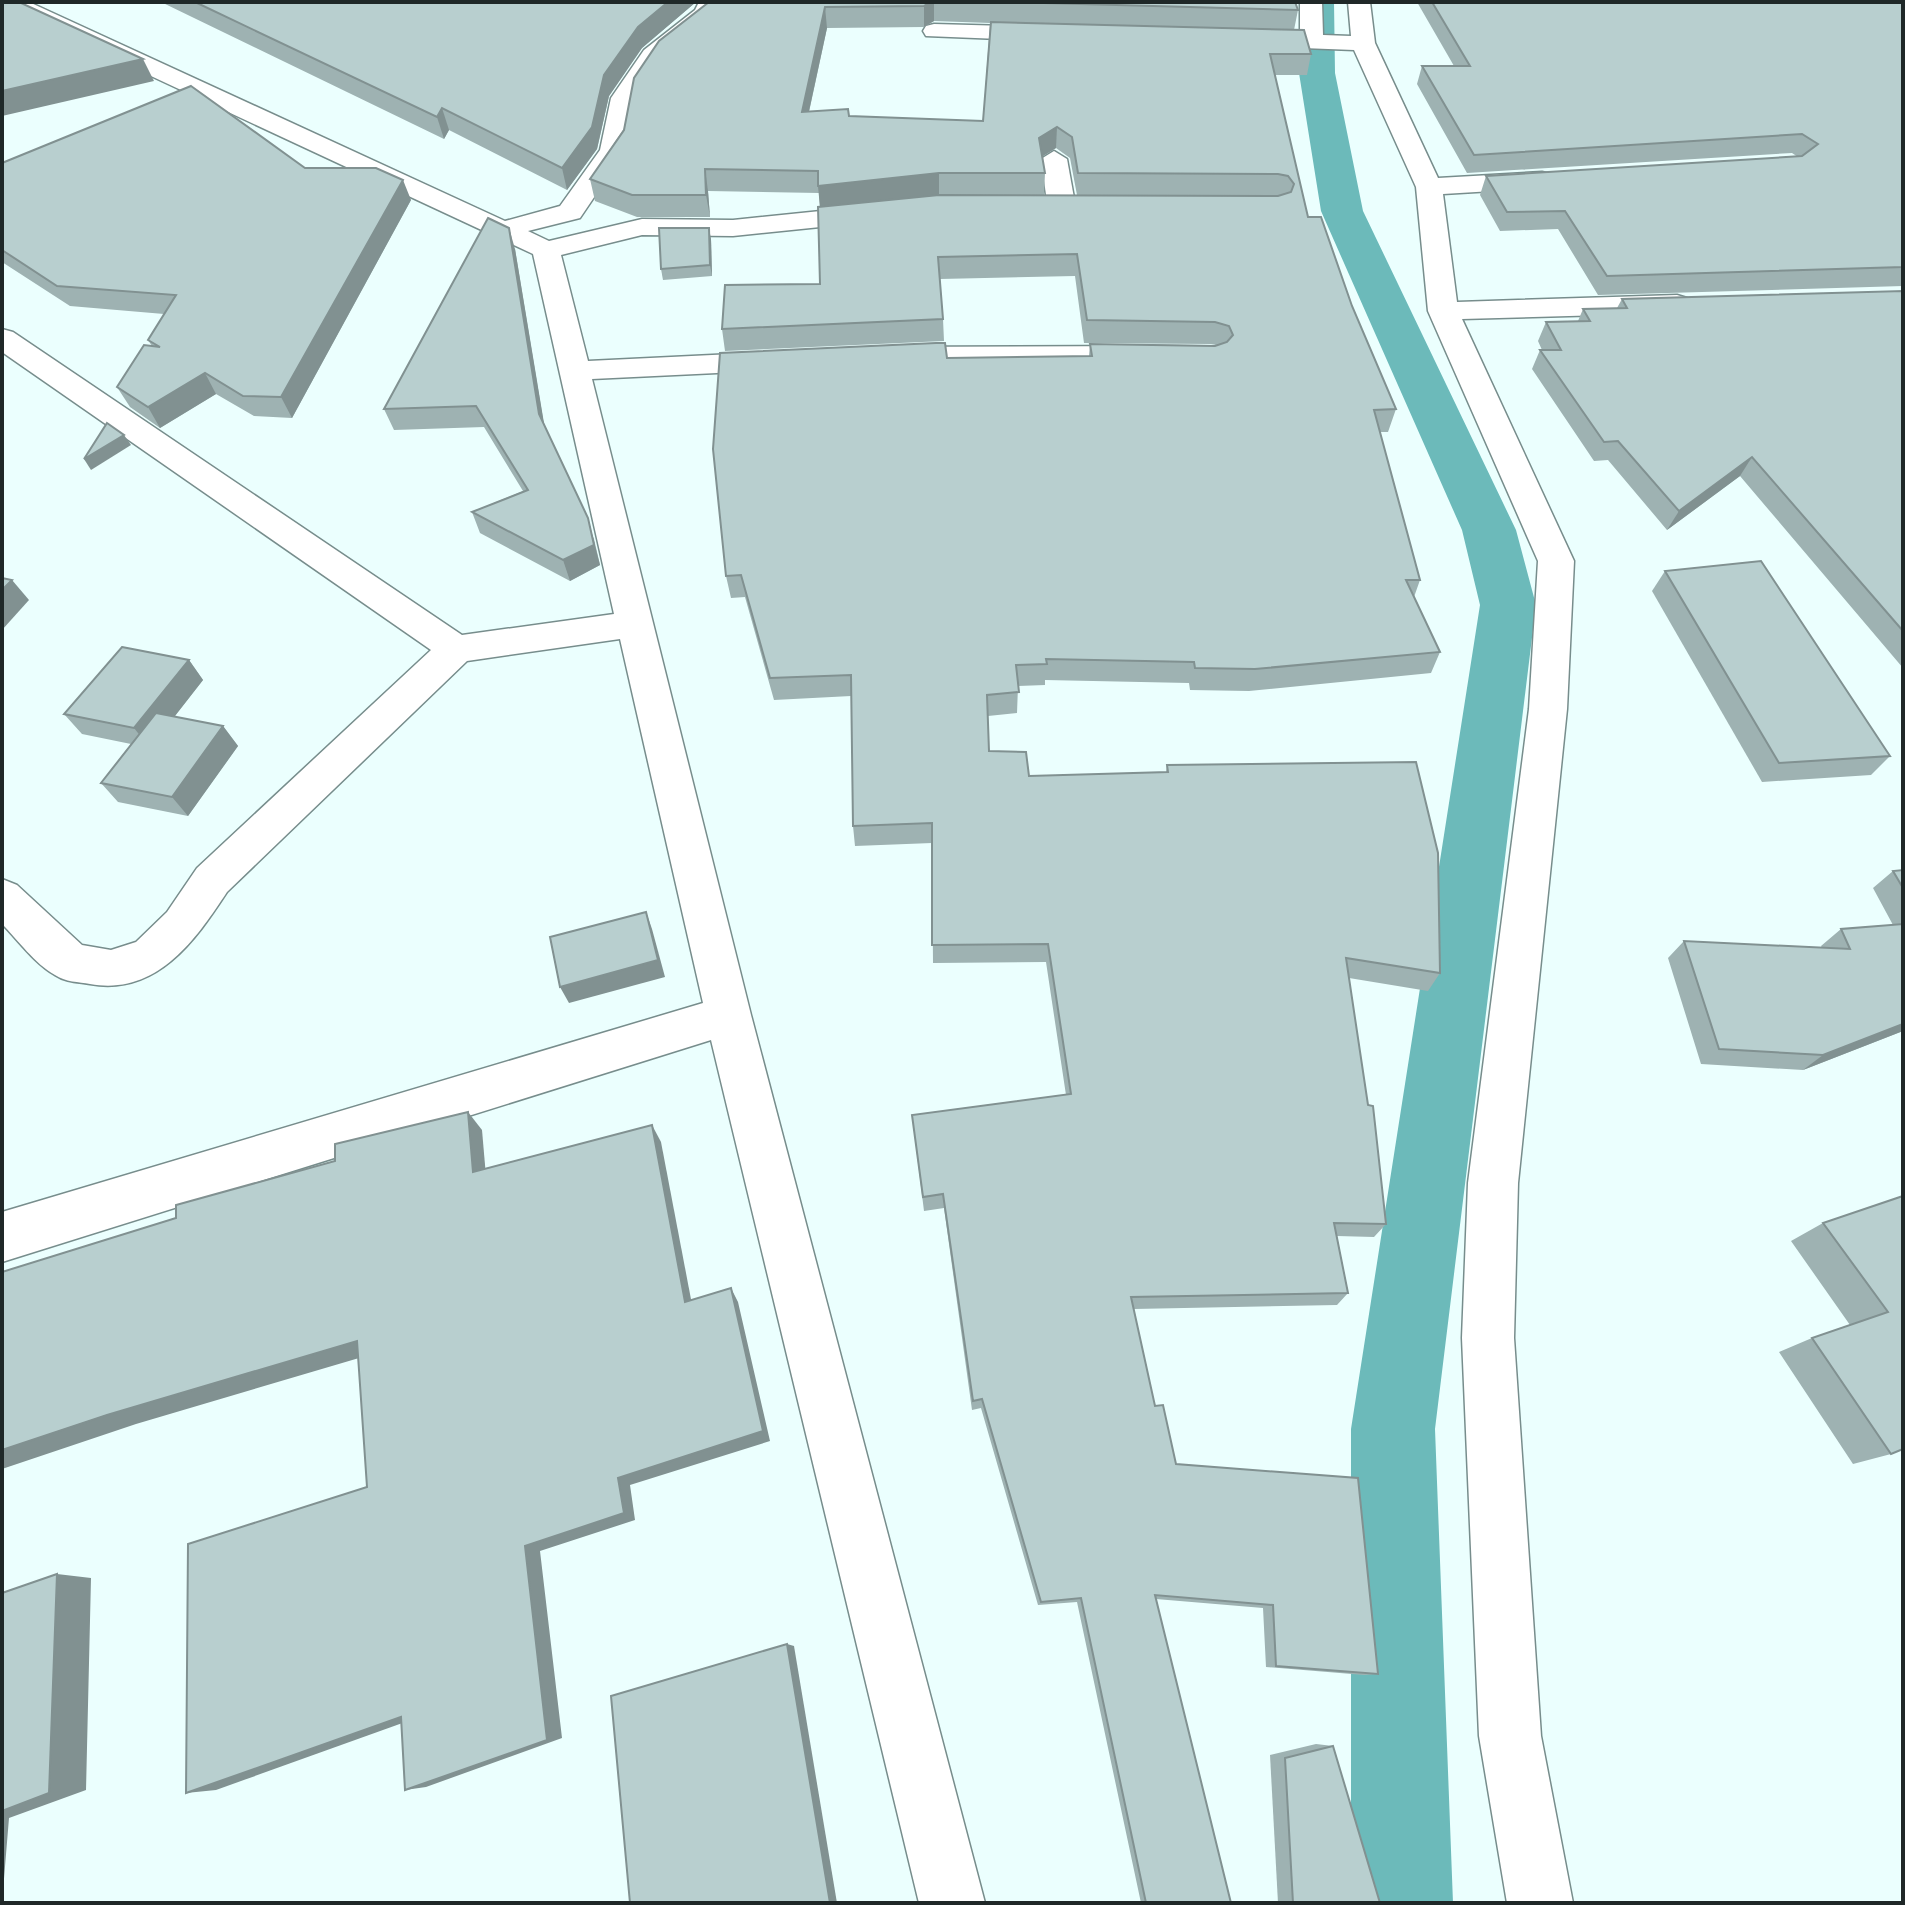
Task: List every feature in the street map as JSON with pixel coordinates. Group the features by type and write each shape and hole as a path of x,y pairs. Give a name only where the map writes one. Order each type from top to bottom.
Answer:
{"street":[{"path":"11,2 546,250 642,227 733,228 907,210"},
{"path":"1311,2 1312,41"},
{"path":"502,230 570,212 613,150 623,98 652,55 698,8"},
{"path":"1233,39 1312,41 1361,23 1429,187 1443,311 1556,561 1548,709 1493,1183 1488,1338 1510,1736 1540,1903"},
{"path":"934,31 1076,35"},
{"path":"1054,159 1062,209"},
{"path":"1429,187 1571,178"},
{"path":"1031,208 1092,208"},
{"path":"546,250 728,1015 952,1903"},
{"path":"1443,311 1713,303"},
{"path":"2,338 456,649"},
{"path":"857,357 936,353 1180,356"},
{"path":"575,371 810,359"},
{"path":"2,897 70,962 111,969 151,955 182,925 212,880 456,649 635,624"},
{"path":"2,1237 728,1015"}],"building":[{"path":"2,2 19,2 143,59 2,91"},
{"path":"195,2 668,2 638,27 604,75 592,127 562,168 442,108 437,117"},
{"path":"709,2 930,2 924,6 825,7 802,112 848,109 849,116 983,121 991,22 1304,30 1311,54 1270,54 1308,217 1321,217 1352,306 1396,409 1374,410 1420,580 1406,580 1440,652 1255,669 1195,668 1194,662 1046,659 1047,664 1016,665 1019,692 987,695 989,751 1026,752 1029,776 1168,772 1167,765 1416,762 1438,853 1440,973 1346,958 1368,1105 1373,1106 1386,1224 1334,1223 1348,1293 1131,1297 1155,1406 1163,1405 1176,1464 1358,1478 1378,1674 1276,1666 1273,1605 1155,1595 1231,1903 1146,1903 1081,1598 1041,1602 982,1399 973,1401 943,1194 923,1197 912,1115 1071,1094 1048,944 932,945 932,823 853,826 851,675 770,678 741,575 726,576 713,449 720,353 945,343 947,358 1092,356 1090,344 1215,346 1227,342 1233,335 1229,326 1215,322 1087,320 1077,254 938,257 943,319 722,329 725,285 820,284 818,207 939,195 1278,196 1291,192 1294,184 1288,176 1278,174 1078,173 1072,137 1057,127 1039,138 1045,173 939,173 818,186 818,171 705,169 706,195 632,195 590,179 624,130 634,78 659,41"},
{"path":"1006,2 1295,2 1298,10"},
{"path":"1432,2 1903,2 1903,267 1607,276 1565,211 1507,212 1486,176 1802,156 1818,144 1802,134 1474,155 1422,66 1470,66"},
{"path":"191,86 305,168 376,168 403,180 281,397 243,396 205,373 148,407 117,387 144,345 160,347 148,340 176,295 57,286 2,250 2,163"},
{"path":"488,218 509,228 539,414 588,518 594,545 563,560 472,512 528,490 476,406 384,409"},
{"path":"659,228 709,228 710,265 661,269"},
{"path":"1903,291 1903,631 1752,457 1679,511 1618,441 1604,442 1540,350 1561,350 1546,322 1590,321 1583,309 1627,308 1622,299"},
{"path":"107,423 124,435 84,459"},
{"path":"1761,561 1890,756 1779,763 1665,571"},
{"path":"2,578 12,580 2,590"},
{"path":"122,647 189,660 134,728 64,714"},
{"path":"156,713 223,726 172,797 101,783"},
{"path":"1903,870 1903,888 1893,871"},
{"path":"646,912 658,960 560,987 550,937"},
{"path":"1903,924 1903,1024 1823,1055 1719,1049 1684,941 1850,949 1841,929"},
{"path":"468,1112 473,1172 652,1125 685,1302 731,1288 763,1431 618,1478 624,1513 525,1546 547,1740 405,1790 401,1717 186,1793 188,1544 367,1487 357,1341 107,1415 2,1450 2,1272 176,1218 176,1205 335,1161 335,1144"},
{"path":"1903,1196 1903,1449 1891,1454 1812,1338 1888,1312 1823,1223"},
{"path":"57,1574 49,1793 2,1811 2,1593"},
{"path":"787,1644 830,1903 630,1903 611,1696"},
{"path":"1333,1746 1380,1903 1293,1903 1285,1758"}],"waterway":[{"path":"1317,2 1317,73 1342,211 1489,530 1508,605 1393,1429 1402,1903"}]}
